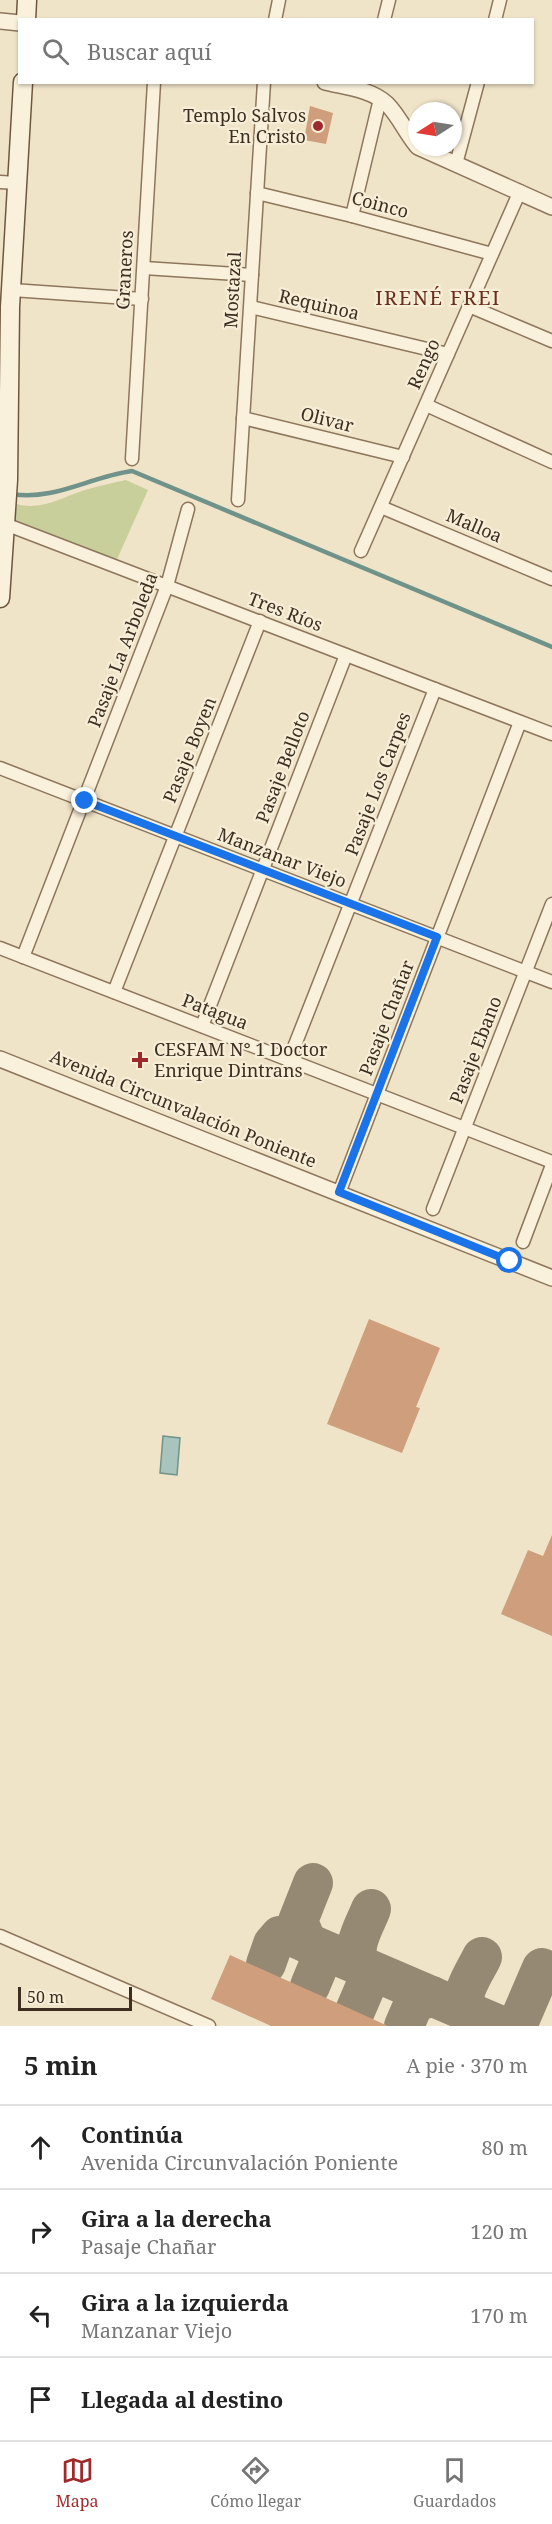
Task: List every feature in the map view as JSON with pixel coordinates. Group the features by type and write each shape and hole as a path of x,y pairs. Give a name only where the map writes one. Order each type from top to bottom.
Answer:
{"main road":[{"path":"26,18 27,0"},
{"path":"0,598 6,524 5,391 12,290 9,182 23,84"}],"street":[{"path":"275,18 279,0"},
{"path":"384,18 389,0"},
{"path":"496,18 500,0"},
{"path":"0,21 18,22"},
{"name":"Graneros","path":"132,459 154,84"},
{"name":"Mostazal","path":"238,500 264,84"},
{"path":"335,84 372,91 388,105 408,134"},
{"path":"456,164 477,84"},
{"path":"352,216 372,91"},
{"path":"438,156 552,207"},
{"name":"Rengo","path":"361,551 520,191"},
{"name":"Coinco","path":"257,194 352,216 492,254"},
{"path":"144,268 252,275"},
{"path":"12,290 142,299"},
{"path":"469,306 552,341"},
{"name":"Requinoa","path":"251,307 448,354"},
{"path":"426,405 552,462"},
{"name":"Olivar","path":"243,418 403,457"},
{"name":"Malloa","path":"381,507 552,579"},
{"name":"Pasaje La Arboleda","path":"23,957 167,585 188,509"},
{"name":"Tres Ríos","path":"6,524 552,734"},
{"name":"Pasaje Boyen","path":"114,992 260,621"},
{"name":"Pasaje Belloto","path":"202,1026 346,655"},
{"name":"Pasaje Los Carpes","path":"290,1060 435,689"},
{"name":"Pasaje Chañar","path":"339,1192 520,722"},
{"name":"Manzanar Viejo","path":"0,768 552,982"},
{"name":"Pasaje Ebano","path":"434,1209 552,904"},
{"name":"Patagua","path":"0,948 552,1163"},
{"name":"Avenida Circunvalación Poniente","path":"0,1059 552,1278"},
{"path":"523,1242 552,1163"},
{"path":"0,1936 209,2026"}],"green space":[{"path":"126,480 148,490 114,566 12,525 13,503 41,505"}],"water":[{"path":"163,1436 180,1438 177,1475 160,1473"}],"building":[{"name":"Templo Salvos En Cristo","path":"310,106 333,113 326,144 304,140"},
{"path":"369,1319 440,1348 416,1407 420,1408 402,1453 327,1424"},
{"path":"552,1535 552,1636 501,1614 528,1550 543,1556"},
{"path":"230,1955 388,2026 271,2026 211,1999"}],"waterway":[{"path":"12,494 42,494 132,471 552,647"}],"taxiway":[{"path":"307,1943 298,1921 313,1883"},
{"path":"360,1966 357,1959 357,1945 371,1909"},
{"path":"266,1964 273,1944 280,1936 289,1935 501,2026"},
{"path":"310,1986 320,1962 333,1954"},
{"path":"467,2010 466,1990 482,1957"},
{"path":"517,2026 542,1968"},
{"path":"355,2011 367,1983 381,1975"},
{"path":"404,2026 414,2003 432,1996"}],"place":[{"name":"Templo Salvos En Cristo","path":"318,126"},
{"name":"CESFAM N° 1 Doctor Enrique Dintrans","path":"140,1060"}],"district":[{"name":"IRENÉ FREI","path":"438,298"}],"route":[{"path":"85,801 437,937 339,1192 510,1261"}]}
